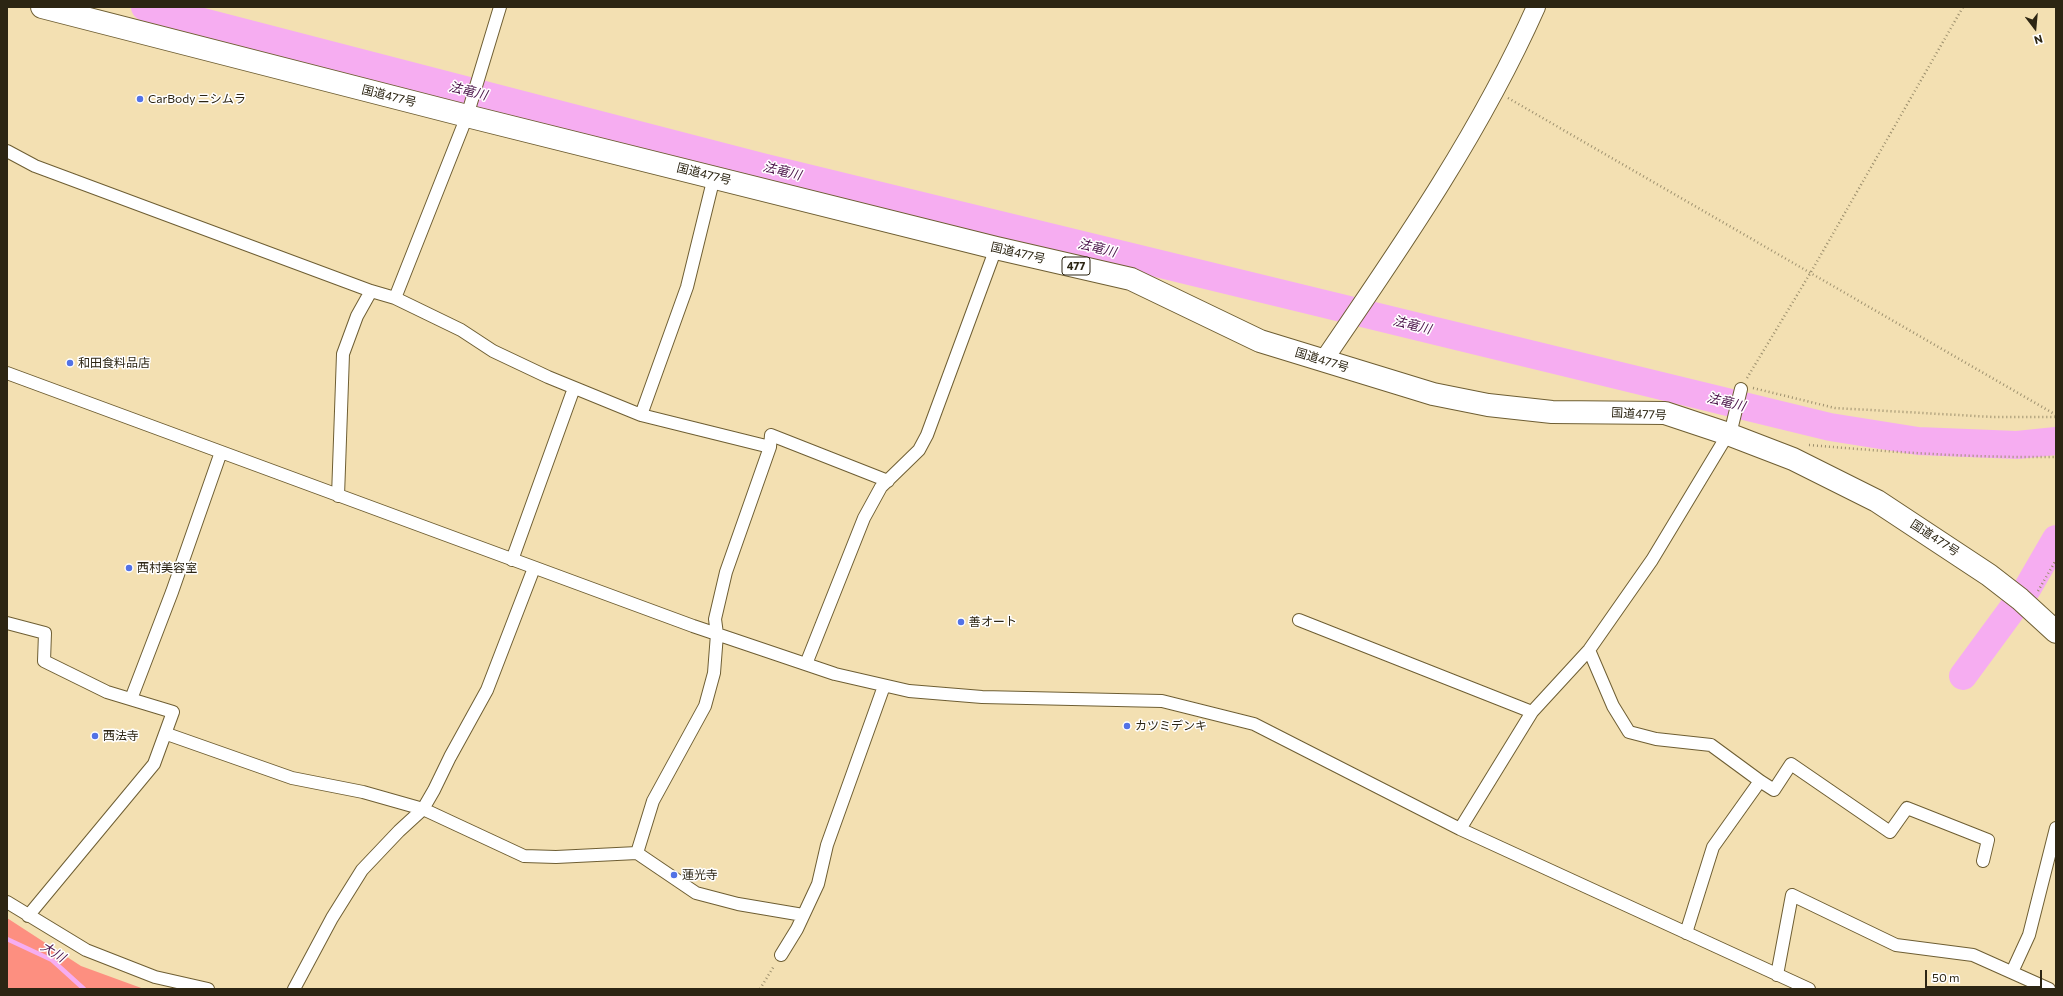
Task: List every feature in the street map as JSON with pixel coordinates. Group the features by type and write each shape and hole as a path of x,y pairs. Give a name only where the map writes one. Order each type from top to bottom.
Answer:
{"highway":[{"name":"国道477号","path":"42,7 467,116 996,248 1131,278 1260,341 1433,394 1488,405 1552,412 1665,413 1730,430 1877,501 1973,563 2029,607 2056,632"}],"street":[{"path":"395,298 467,116 485,61 500,7"},
{"path":"1324,361 1423,214 1516,53 1536,7"},
{"path":"7,151 35,166 371,291 395,298 461,330 493,351 574,388 641,415 770,447"},
{"path":"641,415 687,287 714,177"},
{"path":"806,664 864,518 881,487 919,450 927,435 996,248"},
{"path":"338,496 343,354 357,316 371,291"},
{"path":"7,373 534,568 717,634 835,674 909,691 982,696 1162,701 1254,724 1460,829 1686,934 1809,989"},
{"path":"1460,829 1532,712 1589,650 1652,560 1730,430 1742,387"},
{"path":"512,560 574,388"},
{"path":"637,853 653,801 705,706 714,673 717,634 715,619 726,572 770,447 771,435 888,481"},
{"path":"131,699 172,592 221,452"},
{"path":"294,989 332,918 362,870 399,831 423,809 487,690 534,568"},
{"path":"1299,620 1532,712"},
{"path":"7,622 45,633 44,661 107,692 173,712 154,764 28,916"},
{"path":"1589,650 1613,706 1629,732 1656,739 1711,745 1774,790 1792,764 1890,832 1908,808 1988,840 1983,860"},
{"path":"781,955 818,884 827,845 884,686"},
{"path":"166,734 292,778 363,792 423,809 524,856 556,857 637,853 696,892 738,904 803,915"},
{"path":"1686,934 1713,847 1760,781"},
{"path":"2012,972 2029,935 2056,828"},
{"path":"1777,975 1792,895 1896,945 1973,955 2049,989"},
{"path":"7,902 86,950 155,977 208,989"}],"path":[{"path":"1963,7 1811,272 1742,387 1835,408 1992,417 2056,416"},
{"path":"1495,91 1811,272 2056,416"},
{"path":"1802,444 1909,453 2003,458 2056,457"},
{"path":"2029,607 2056,560"},
{"path":"760,989 781,955"}],"shaded area":[{"path":"7,918 81,966 144,989 7,989"}],"waterway":[{"name":"法竜川","path":"145,7 762,167 1830,427 1918,441 2017,445 2056,441"},
{"path":"2027,589 2056,539"},
{"path":"1963,676 2013,608"},
{"name":"大川","path":"7,939 52,960 84,989"}],"place":[{"name":"CarBody ニシムラ","path":"140,99"},
{"name":"和田食料品店","path":"70,363"},
{"name":"西村美容室","path":"129,568"},
{"name":"善オート","path":"961,622"},
{"name":"カツミデンキ","path":"1127,726"},
{"name":"西法寺","path":"95,736"},
{"name":"蓮光寺","path":"674,875"}]}
